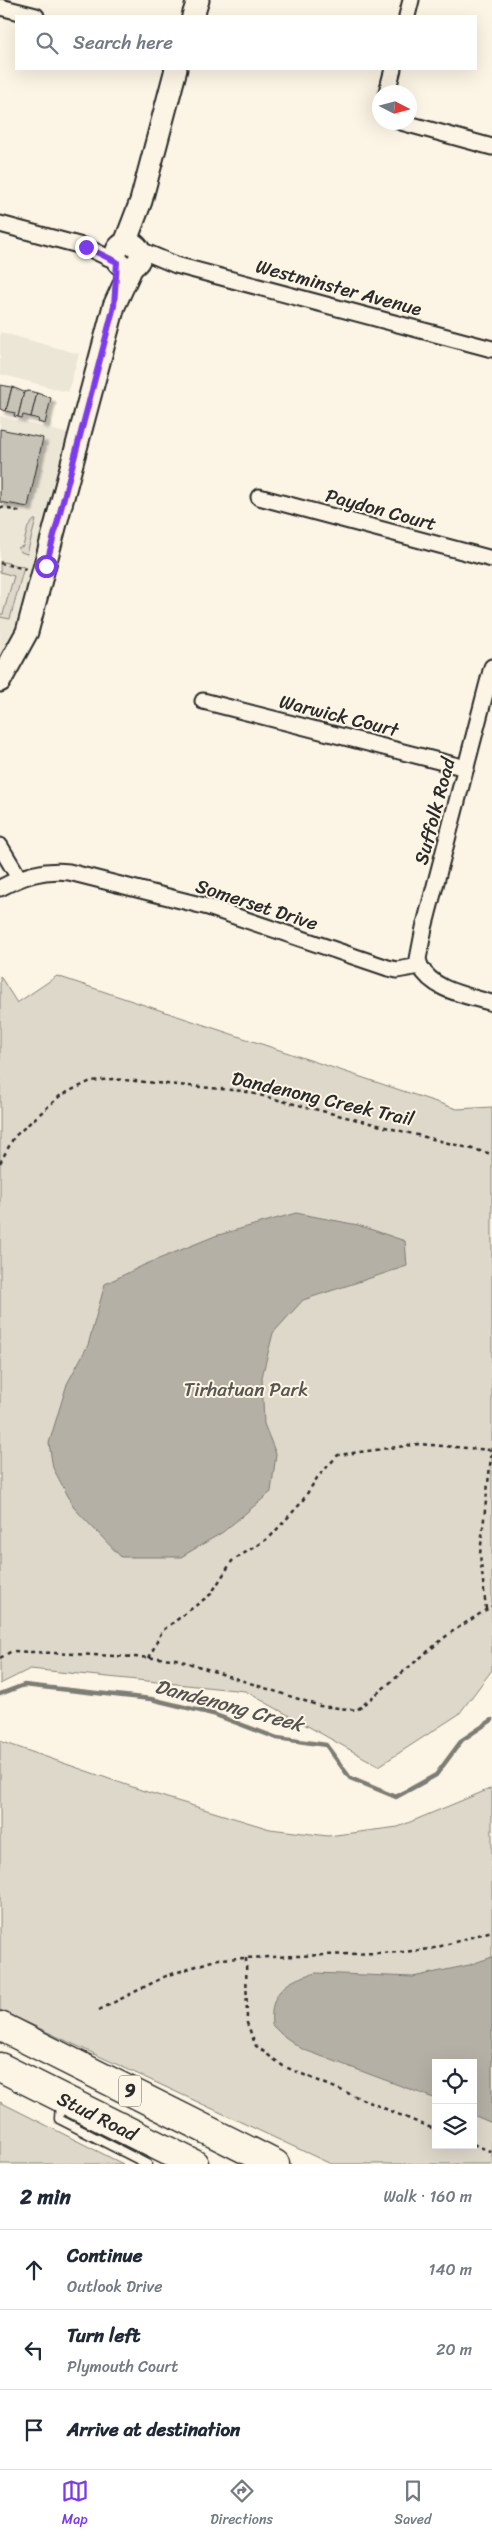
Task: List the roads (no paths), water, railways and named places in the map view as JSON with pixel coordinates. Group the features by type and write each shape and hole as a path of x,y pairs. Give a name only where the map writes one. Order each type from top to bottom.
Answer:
{"highway":[{"name":"Stud Road","path":"0,2026 275,2164"},
{"name":"Stud Road","path":"0,2067 194,2164"}],"street":[{"path":"193,15 198,0"},
{"path":"407,15 411,0"},
{"path":"0,7 32,15"},
{"path":"0,681 27,632 176,70"},
{"path":"389,85 393,70"},
{"path":"417,126 492,147"},
{"path":"0,224 86,247 127,254"},
{"name":"Westminster Avenue","path":"127,254 176,265 492,348"},
{"name":"Paydon Court","path":"259,497 492,559"},
{"name":"Suffolk Road","path":"420,966 418,959 424,928 492,667"},
{"name":"Warwick Court","path":"203,701 466,768"},
{"path":"0,846 19,878"},
{"name":"Somerset Drive","path":"0,888 19,878 53,870 69,872 208,907 388,968 397,970 420,966"},
{"path":"420,966 424,975 440,986 492,1004"}],"lane":[{"path":"60,2096 58,2119 147,2164"}],"waterway":[{"name":"Dandenong Creek","path":"0,1694 24,1685 151,1699 213,1714 277,1738 326,1745 350,1778 396,1797 436,1775 462,1740 492,1720"}],"park label":[{"name":"Tirhatuan Park","path":"246,1389"}]}
